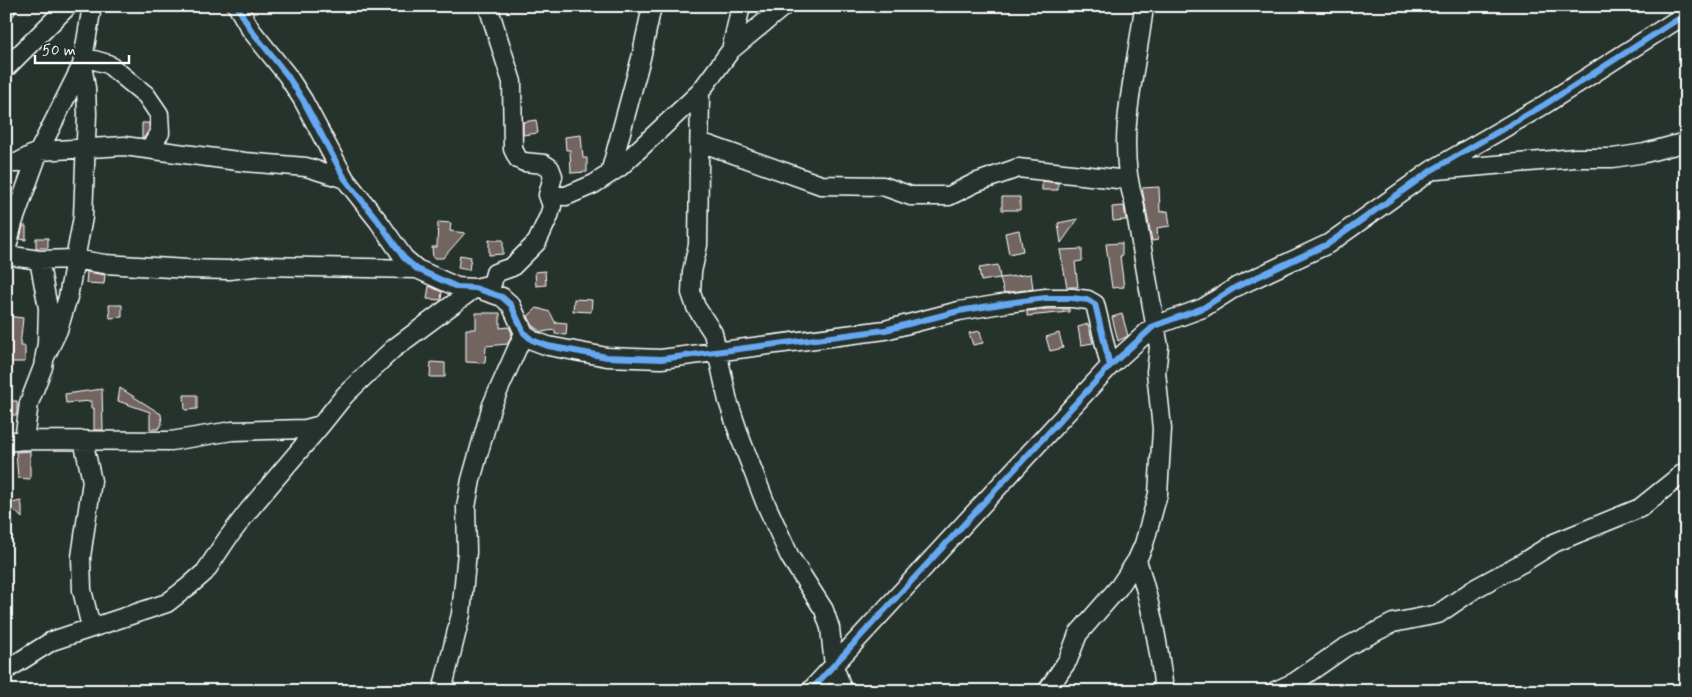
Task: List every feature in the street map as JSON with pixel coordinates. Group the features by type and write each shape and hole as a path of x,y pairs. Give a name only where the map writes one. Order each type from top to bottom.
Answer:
{"street":[{"path":"6,68 68,6"},
{"path":"45,357 58,330 68,297 83,217 86,88 83,61 92,6"},
{"path":"237,6 251,30 287,75 298,92 345,179 380,222 404,258 417,269 457,287 475,288 492,284 495,273 512,267 537,242 552,206 548,195 553,176 550,168 544,164 524,162 518,159 513,149 512,82 488,6"},
{"path":"610,173 641,58 652,6"},
{"path":"731,50 741,6"},
{"path":"548,195 566,196 594,184 610,173 700,92 731,50 784,6"},
{"path":"1047,691 1068,660 1078,634 1119,587 1137,560 1144,544 1158,494 1162,430 1156,372 1159,347 1134,202 1127,180 1125,132 1144,6"},
{"path":"810,691 1110,366 1154,326 1203,308 1236,286 1328,244 1432,170 1544,106 1686,14"},
{"path":"83,61 108,64 146,95 159,114 160,133 150,148"},
{"path":"6,250 13,223 39,151 83,61"},
{"path":"700,92 698,245 692,272 691,293 696,307 713,333 733,417 765,502 790,556 824,610 830,628 834,666 843,691"},
{"path":"700,142 821,185 882,186 912,196 949,196 975,183 1018,168 1127,180"},
{"path":"1432,170 1575,158 1613,158 1645,153 1686,142"},
{"path":"6,163 18,163 39,151 124,146 245,162 306,167 345,179"},
{"path":"6,255 39,260 74,259 105,264 188,269 229,270 263,266 417,269"},
{"path":"39,260 48,308 44,367 15,441 172,441 232,431 306,428 321,424"},
{"path":"475,288 507,301 524,333 532,340 548,346 608,357 661,359 885,330 959,311 1006,303 1046,298 1072,298 1088,300 1095,304 1110,366"},
{"path":"6,670 52,641 167,603 194,582 205,572 227,538 249,510 345,395 393,349 475,288"},
{"path":"442,691 461,614 467,552 466,507 471,480 492,405 524,333"},
{"path":"83,440 92,481 81,557 82,582 91,627"},
{"path":"1275,691 1294,682 1344,648 1393,623 1438,614 1476,588 1554,543 1640,508 1686,471"},
{"path":"1137,560 1159,640 1164,691"}],"building":[{"path":"536,120 538,133 523,135 523,122"},
{"path":"142,123 149,123 149,130 144,138 142,138"},
{"path":"581,135 583,158 587,158 587,172 571,173 570,150 566,150 565,137"},
{"path":"1042,181 1058,183 1058,190 1042,190"},
{"path":"1159,187 1160,212 1168,211 1170,226 1157,228 1158,240 1152,241 1142,188"},
{"path":"1002,197 1020,197 1020,210 1002,210"},
{"path":"1124,206 1126,220 1113,221 1112,207"},
{"path":"1078,219 1061,243 1058,223"},
{"path":"438,222 451,223 450,231 465,233 443,258 433,258 432,247 437,247"},
{"path":"23,226 26,226 26,240 20,239"},
{"path":"1019,230 1023,251 1009,254 1005,233"},
{"path":"36,238 48,238 48,248 36,248"},
{"path":"489,240 503,240 503,254 489,255"},
{"path":"1122,243 1122,256 1120,256 1124,287 1112,288 1106,244"},
{"path":"1082,249 1082,261 1075,262 1078,287 1067,287 1060,250"},
{"path":"460,255 471,257 469,270 458,268"},
{"path":"998,265 1000,278 981,281 979,268"},
{"path":"545,271 546,285 536,286 535,272"},
{"path":"87,272 105,275 104,284 86,283"},
{"path":"1031,274 1033,289 1004,293 1000,278"},
{"path":"429,286 442,292 441,300 427,299"},
{"path":"574,299 592,300 591,312 573,311"},
{"path":"109,305 122,305 122,317 110,318"},
{"path":"537,308 550,312 556,324 556,322 567,323 566,335 555,334 555,330 541,332 533,326 528,316"},
{"path":"1069,309 1069,312 1027,316 1027,311"},
{"path":"476,313 500,313 500,328 509,327 512,333 508,344 486,346 485,363 466,362 466,329 476,329"},
{"path":"1122,314 1128,336 1118,341 1112,317"},
{"path":"7,316 23,318 20,346 25,346 25,362 8,362"},
{"path":"1088,324 1093,343 1081,345 1078,327"},
{"path":"980,331 983,343 973,345 969,333"},
{"path":"1059,333 1063,348 1050,351 1046,337"},
{"path":"431,362 445,363 445,377 430,377"},
{"path":"120,388 161,414 162,424 158,429 150,429 150,412 118,401"},
{"path":"102,389 103,430 94,430 94,408 91,408 91,401 66,403 65,394"},
{"path":"184,395 197,395 197,409 185,410"},
{"path":"6,401 17,401 17,415 6,415"},
{"path":"30,451 30,479 18,478 16,452"},
{"path":"21,501 22,506 22,518 8,504"}],"cycle path":[{"path":"237,6 251,30 287,75 303,100 345,179 379,222 404,258 417,269 457,287 475,288 502,297 511,305 524,333 532,340 548,346 607,357 661,359 885,330 959,311 1007,303 1046,298 1072,298 1088,300 1095,304 1110,366"},
{"path":"810,691 1110,366 1154,326 1203,308 1236,287 1328,244 1432,170 1544,105 1686,14"}]}
